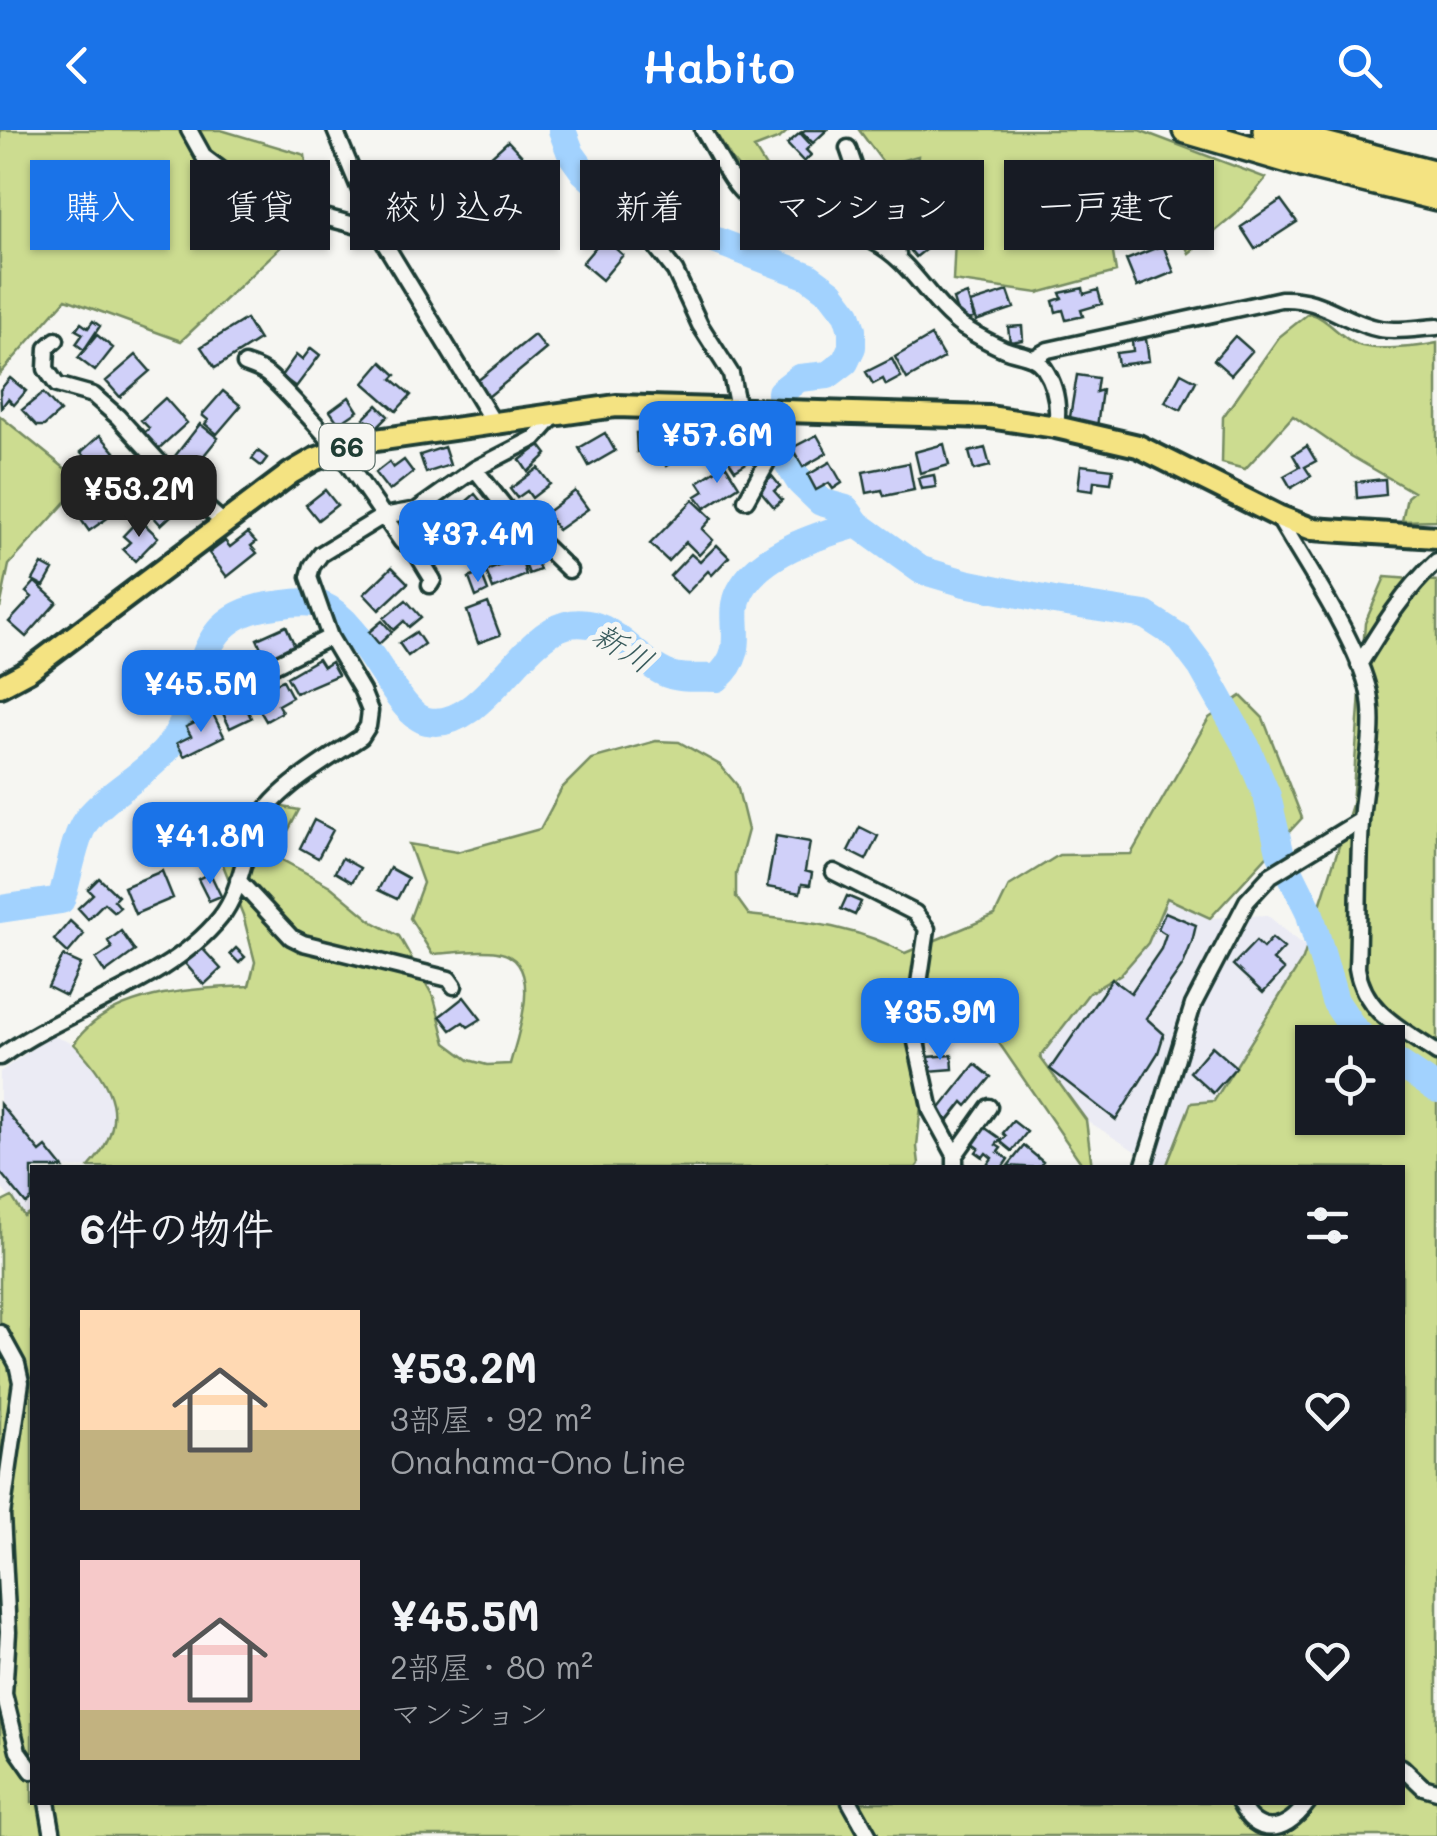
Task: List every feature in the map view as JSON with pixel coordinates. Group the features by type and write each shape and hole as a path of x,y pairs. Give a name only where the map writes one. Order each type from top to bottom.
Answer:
{"highway":[{"path":"1186,130 1437,197"},
{"path":"1266,130 1437,174"}],"main road":[{"name":"66","path":"0,686 28,671 292,474 340,448 419,432 616,406 989,417 1056,427 1138,446 1312,529 1437,537"}],"street":[{"path":"189,130 204,158 224,172 294,209 350,224"},
{"path":"335,130 350,166"},
{"path":"703,130 742,192 754,202 872,241 900,260 959,324 1004,349 1034,358 1045,369 1059,405 1056,427"},
{"path":"848,148 860,183 900,260"},
{"path":"389,250 494,422"},
{"path":"660,250 676,272 700,325 732,374 738,409 766,464 746,500"},
{"path":"1034,358 1048,350 1281,299 1317,302 1358,323 1383,330 1437,327"},
{"path":"56,340 47,348 46,369 57,385 93,395 179,484 225,524"},
{"path":"245,364 269,376 340,448 382,516 402,542 411,544 432,573 434,580 430,586"},
{"path":"0,1057 45,1027 174,958 220,918 250,850 255,828 266,810 284,792 360,737 368,726 370,711 328,632 310,577 312,566 322,554 382,516 417,510 475,469 535,438 556,414"},
{"path":"475,469 508,510 569,570"},
{"path":"1278,516 1359,665 1370,695 1360,820 1360,988 1386,1018 1437,1053"},
{"path":"1359,665 1415,581 1437,561"},
{"path":"224,690 328,632"},
{"path":"1144,1165 1193,1005 1247,900 1256,887 1280,870 1360,820"},
{"path":"834,872 914,913 927,928 916,1042 931,1111 955,1161"},
{"path":"238,880 291,937 303,943 448,979 454,986"},
{"path":"955,1161 989,1107"},
{"path":"0,1334 17,1364 20,1382 2,1515 8,1632 4,1694 18,1751 30,1769"},
{"path":"1405,1770 1423,1787 1437,1791"},
{"path":"48,1805 53,1836"},
{"path":"852,1805 869,1836"},
{"path":"1241,1805 1246,1822 1264,1836 1278,1834 1292,1824 1306,1805"}],"shaded area":[{"path":"1167,898 1210,918 1267,915 1307,948 1214,1101 1191,1103 1167,1165 1157,1165 1086,1120 1040,1057 1089,993 1121,974 1148,943"},
{"path":"51,1035 74,1044 90,1061 111,1097 116,1118 91,1165 30,1165 30,1212 24,1216 0,1186 0,1072"}],"green space":[{"path":"0,130 221,130 305,155 306,160 190,160 190,250 278,250 181,341 66,299 0,374"},
{"path":"714,130 789,130 754,148 761,160 740,160 740,170"},
{"path":"859,130 1139,130 1266,178 1236,214 1214,232 1214,160 1004,160 1004,250 1112,250 1116,272 1038,293 953,281 954,250 984,250 984,160 918,160 918,156 881,160"},
{"path":"1309,313 1363,346 1396,348 1437,343 1437,520 1402,521 1407,497 1413,492 1293,416 1245,469 1222,463 1223,417 1279,337"},
{"path":"0,416 83,483 9,565 0,608"},
{"path":"1385,577 1437,581 1437,1836 0,1836 0,1203 12,1197 24,1216 30,1212 30,1805 1405,1805 1405,1165 1167,1165 1191,1103 1214,1101 1303,959 1352,805 1365,623"},
{"path":"1241,696 1263,718 1302,818 1210,918 1167,898 1148,943 1121,974 1089,993 1040,1057 1086,1120 1092,1165 1083,1165 977,1011 930,1007 918,1165 91,1165 110,1134 112,1104 99,1074 74,1044 89,1027 129,1003 178,992 249,986 255,962 243,915 217,850 278,806 299,810 275,856 330,886 373,922 399,936 434,998 446,1043 469,1060 487,1065 510,1064 525,1000 521,969 512,958 497,952 432,954 410,918 423,883 409,844 457,852 540,829 562,788 591,759 656,741 679,742 720,765 737,785 748,830 736,874 736,897 749,915 849,931 905,953 995,915 1009,886 1059,855 1131,854 1209,718"}],"building":[{"path":"827,130 813,143 802,132"},
{"path":"800,133 811,145 806,150 811,155 802,160 787,144"},
{"path":"508,141 524,158 522,160 487,160"},
{"path":"1281,200 1297,222 1255,249 1241,227"},
{"path":"593,250 617,250 623,255 602,280 582,263"},
{"path":"1151,250 1165,250 1174,272 1137,287 1126,260"},
{"path":"1083,288 1084,294 1098,290 1102,304 1081,310 1083,316 1066,320 1063,310 1056,312 1053,301 1062,298 1060,293"},
{"path":"1008,291 1014,308 976,321 970,303"},
{"path":"967,294 974,318 960,322 953,299"},
{"path":"246,319 259,340 215,368 201,347"},
{"path":"93,321 100,326 84,350 76,344 83,334 76,330 81,323 88,328"},
{"path":"1022,326 1023,340 1010,342 1008,327"},
{"path":"97,335 113,348 95,371 78,358"},
{"path":"534,335 546,349 488,397 476,382"},
{"path":"931,336 944,358 907,379 895,357"},
{"path":"1235,336 1252,351 1231,375 1214,360"},
{"path":"1146,339 1149,361 1118,365 1116,353 1133,351 1132,341"},
{"path":"311,348 320,355 296,387 281,376 296,355 302,360"},
{"path":"136,355 150,371 120,397 106,381"},
{"path":"892,359 901,377 886,385 883,379 873,384 866,372"},
{"path":"382,362 396,375 392,379 411,395 396,411 364,383"},
{"path":"1181,373 1196,381 1181,410 1165,402"},
{"path":"1077,375 1098,378 1096,392 1102,390 1097,427 1069,423"},
{"path":"10,378 26,391 14,405 8,399 1,408 0,390"},
{"path":"223,391 241,406 217,434 205,424 208,420 202,415"},
{"path":"43,393 60,412 44,426 37,426 22,410"},
{"path":"349,397 358,411 339,424 330,411"},
{"path":"165,398 187,423 155,452 141,436 149,428 141,420"},
{"path":"377,405 388,416 375,429 364,418"},
{"path":"200,424 218,438 192,470 175,456"},
{"path":"704,428 713,442 684,461 680,457 667,466 658,453"},
{"path":"649,432 651,451 637,452 636,433"},
{"path":"605,433 615,451 589,466 579,448"},
{"path":"100,435 115,452 96,469 81,452"},
{"path":"817,435 827,453 803,467 792,448"},
{"path":"944,444 949,465 920,473 915,452"},
{"path":"540,445 547,454 528,472 520,460"},
{"path":"1307,446 1316,461 1305,467 1311,476 1291,488 1284,476 1300,467 1293,455"},
{"path":"444,447 450,465 426,473 420,455"},
{"path":"751,448 756,457 735,470 729,461"},
{"path":"985,448 990,466 974,470 969,452"},
{"path":"258,451 267,458 261,466 252,459"},
{"path":"404,460 413,472 389,491 375,473 389,462 393,468"},
{"path":"830,462 842,483 833,489 829,483 816,490 808,475"},
{"path":"909,463 914,490 884,496 882,490 867,493 863,472"},
{"path":"725,464 739,486 705,508 696,496 704,491 698,482"},
{"path":"1081,465 1113,469 1111,483 1094,481 1093,491 1078,489"},
{"path":"538,468 550,484 532,498 527,491 517,498 510,489"},
{"path":"934,475 936,487 921,489 918,478"},
{"path":"772,476 780,486 774,491 782,500 774,507 758,488"},
{"path":"1385,479 1386,495 1357,498 1356,482"},
{"path":"325,490 337,505 318,520 306,505"},
{"path":"575,491 588,509 558,530 546,513"},
{"path":"93,494 109,517 89,531 73,508"},
{"path":"475,494 487,509 465,527 453,513"},
{"path":"693,500 712,518 702,529 713,540 699,555 686,542 668,561 650,544"},
{"path":"162,503 173,514 161,525 151,514"},
{"path":"447,506 470,535 457,545 433,516"},
{"path":"139,519 158,537 135,561 123,549 130,542 123,536"},
{"path":"497,531 508,545 486,562 475,548"},
{"path":"248,533 256,542 251,546 257,553 227,577 209,553 225,541 230,547"},
{"path":"717,545 729,557 712,575 708,571 687,593 670,576 691,554 700,562"},
{"path":"534,554 540,570 529,574 523,559"},
{"path":"521,558 526,575 493,589 486,571"},
{"path":"42,564 53,570 44,586 33,580"},
{"path":"392,567 408,583 379,610 364,594"},
{"path":"481,573 488,591 476,597 469,578"},
{"path":"35,582 57,602 26,637 9,622 32,597 26,592"},
{"path":"406,600 421,617 409,627 404,621 394,630 384,618"},
{"path":"488,603 500,635 478,643 467,611"},
{"path":"382,621 392,632 379,644 369,632"},
{"path":"286,626 295,646 266,659 257,639"},
{"path":"416,632 424,644 408,656 399,643"},
{"path":"318,659 323,667 331,662 338,675 296,693 287,677"},
{"path":"283,680 292,697 278,705 282,712 266,721 255,702 274,692 272,685"},
{"path":"242,698 251,718 230,728 220,707"},
{"path":"213,714 224,736 184,756 177,743 191,736 186,727"},
{"path":"314,820 333,830 318,858 300,848"},
{"path":"860,827 878,836 866,860 848,851"},
{"path":"776,836 810,842 805,871 812,873 810,885 802,884 800,893 767,887"},
{"path":"342,858 360,868 352,882 335,872"},
{"path":"390,868 408,878 397,899 378,890"},
{"path":"162,871 173,898 135,914 124,887"},
{"path":"210,873 221,896 209,901 198,879"},
{"path":"99,878 118,896 114,900 120,907 114,912 104,903 88,919 78,908 93,894 88,889"},
{"path":"847,896 861,902 855,915 841,909"},
{"path":"1165,912 1196,925 1192,942 1183,965 1146,1018 1164,1034 1158,1053 1116,1120 1050,1069 1112,979 1131,993 1161,949 1166,934 1158,929"},
{"path":"70,921 84,934 68,953 54,940"},
{"path":"121,931 135,951 105,973 96,959 112,948 108,941"},
{"path":"1272,938 1284,948 1273,960 1284,970 1263,993 1233,965 1256,941 1263,948"},
{"path":"200,946 221,969 204,985 183,961"},
{"path":"236,948 245,957 239,963 230,954"},
{"path":"63,956 81,964 66,996 48,987"},
{"path":"464,997 481,1019 468,1027 463,1022 451,1030 440,1016"},
{"path":"1212,1046 1236,1067 1213,1093 1190,1072"},
{"path":"952,1055 953,1069 929,1071 928,1057"},
{"path":"975,1064 991,1077 967,1106 963,1102 948,1121 937,1112"},
{"path":"0,1104 40,1152 46,1147 61,1165 30,1165 30,1201 26,1204 0,1172"},
{"path":"1013,1121 1027,1132 1012,1151 1001,1142"},
{"path":"984,1127 1001,1139 996,1145 1001,1148 998,1152 1008,1159 1004,1165 987,1165 992,1158 976,1152 979,1148 972,1143"},
{"path":"1024,1146 1043,1162 1040,1165 1009,1165"}],"waterway":[{"name":"新川","path":"562,130 571,154 606,192 701,235 808,276 831,293 847,314 852,347 845,362 828,375 799,378 781,392 779,438 784,457 800,482 821,502 846,509 857,524 921,570 1054,601 1145,615 1179,637 1201,666 1246,746 1267,796 1280,852 1309,911 1335,1001 1351,1025"},
{"name":"新川","path":"0,909 61,900 86,821 166,750 180,729 212,641 226,624 246,612 293,603 321,605 352,630 415,715 427,721 447,721 482,699 548,633 566,625 581,623 608,632 670,675 717,678 733,656 736,603 749,578 775,556 857,524"},
{"name":"新川","path":"1405,1067 1437,1089"}]}
